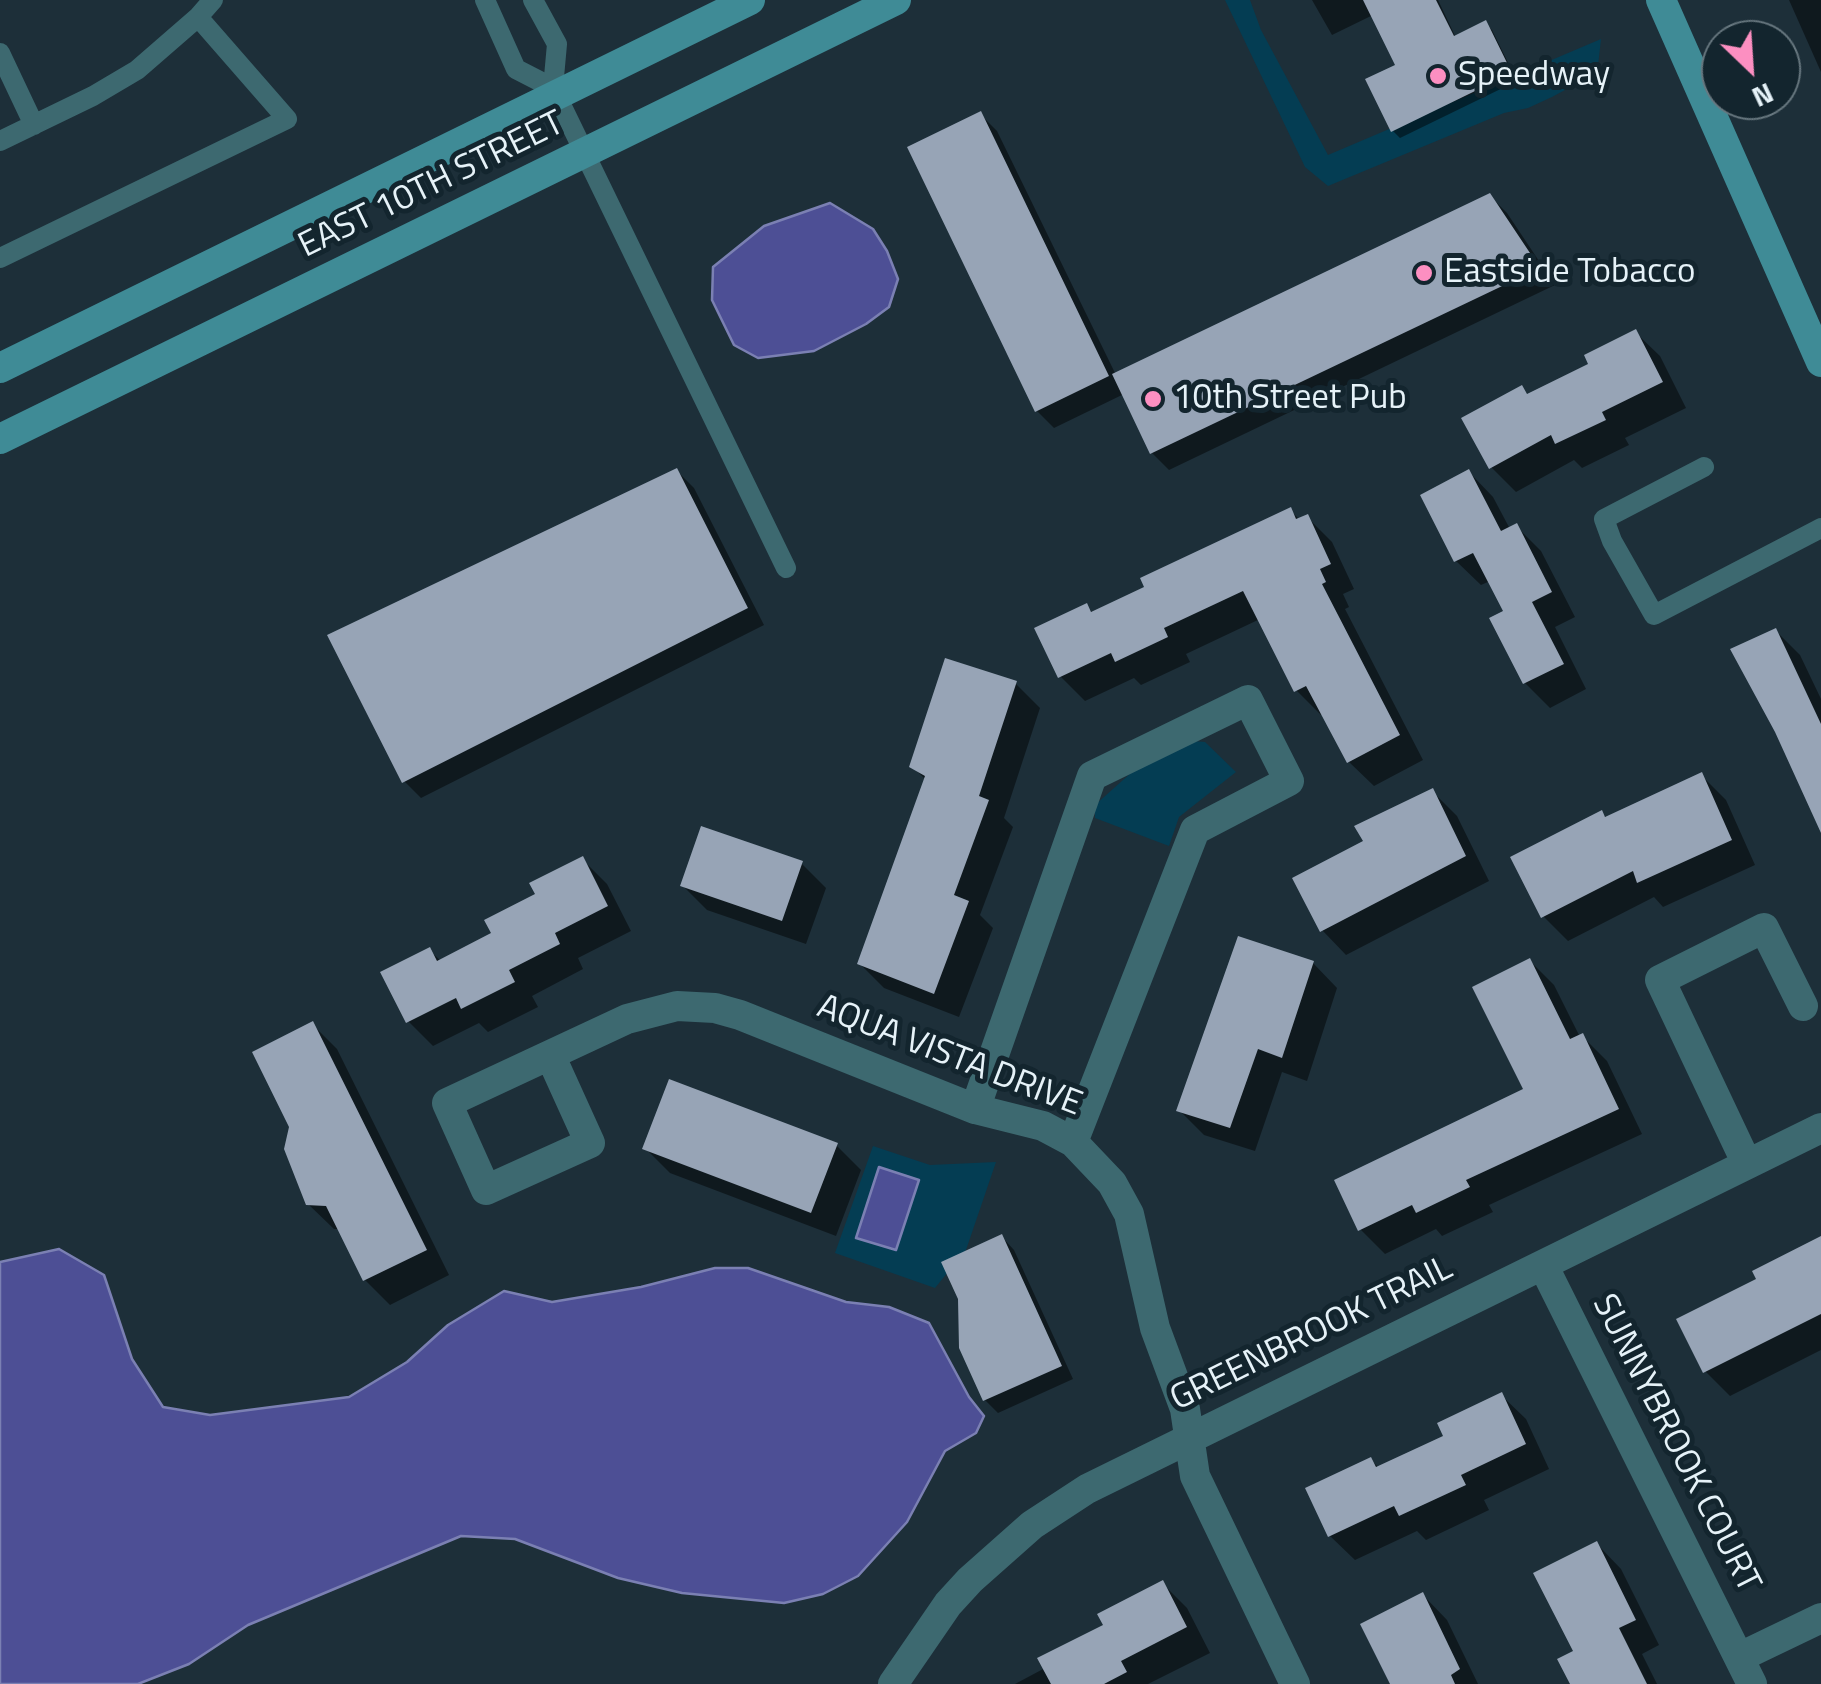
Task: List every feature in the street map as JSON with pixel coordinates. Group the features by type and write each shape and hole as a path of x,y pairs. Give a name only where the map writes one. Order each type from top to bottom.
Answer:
{"main road":[{"name":"EAST 10TH STREET","path":"0,368 555,91 750,0"},
{"name":"EAST 10TH STREET","path":"0,439 896,0"},
{"path":"1661,0 1817,345"}],"street":[{"path":"975,1108 1092,776 1248,700 1288,781 1195,830 1073,1142"},
{"path":"1747,1164 1660,980 1764,928 1803,1006"},
{"name":"AQUA VISTA DRIVE","path":"551,1057 590,1143 486,1190 448,1103 639,1014 676,1006 716,1008 740,1015 975,1108 1043,1126 1073,1142 1112,1182 1129,1214 1156,1328 1181,1394 1198,1484 1295,1684"},
{"name":"GREENBROOK TRAIL","path":"893,1684 948,1604 1006,1546 1087,1489 1821,1128"},
{"name":"SUNNYBROOK COURT","path":"1543,1265 1746,1670 1821,1618"}],"lane":[{"path":"0,142 137,70 213,0"},
{"path":"485,0 516,68 555,91"},
{"path":"534,0 557,44 555,91 786,568"},
{"path":"0,258 287,119 198,17"},
{"path":"0,53 34,125"},
{"path":"1704,467 1604,519 1612,541 1654,615 1821,528"}],"shaded area":[{"path":"1225,0 1250,0 1261,30 1328,155 1601,39 1598,66 1576,84 1528,108 1504,113 1328,186 1305,167"},
{"path":"830,203 873,229 887,251 898,279 889,307 866,324 814,351 758,358 734,345 712,300 713,267 764,226"},
{"path":"1169,739 1205,742 1236,772 1179,817 1169,846 1095,818 1095,805"},
{"path":"873,1146 930,1165 996,1162 966,1250 935,1288 835,1253"},
{"path":"879,1167 919,1180 896,1250 856,1238"},
{"path":"59,1249 104,1275 132,1359 163,1407 210,1415 349,1397 407,1362 448,1325 504,1291 552,1302 641,1287 715,1268 748,1268 846,1302 889,1307 929,1323 969,1397 984,1416 976,1433 945,1451 907,1522 858,1576 823,1594 784,1603 682,1593 618,1578 515,1539 461,1536 248,1625 189,1664 138,1684 0,1684 0,1262"}],"building":[{"name":"Speedway","path":"1363,0 1436,0 1454,36 1486,20 1512,73 1391,132 1365,79 1395,65"},
{"path":"981,111 1109,376 1035,412 907,147"},
{"path":"1490,193 1540,268 1150,454 1112,374"},
{"path":"1636,329 1663,382 1602,412 1606,420 1555,444 1551,435 1489,469 1461,418 1522,385 1527,394 1588,364 1584,355"},
{"path":"677,468 748,608 402,783 327,635"},
{"path":"1469,469 1501,531 1517,523 1552,592 1532,602 1564,664 1523,684 1489,618 1503,611 1473,553 1454,562 1420,495"},
{"path":"1291,507 1296,519 1308,514 1331,564 1320,569 1326,582 1322,584 1400,735 1347,763 1306,686 1294,692 1243,591 1164,628 1168,637 1115,662 1111,653 1058,678 1034,628 1087,603 1091,612 1144,587 1140,578"},
{"path":"1776,628 1821,724 1821,833 1775,732 1730,649"},
{"path":"945,658 1017,681 979,796 989,800 954,895 969,901 934,994 857,964 925,776 909,767"},
{"path":"1702,772 1732,840 1637,883 1633,871 1541,918 1510,857 1602,810 1605,817"},
{"path":"1433,788 1466,856 1320,932 1292,878 1363,841 1354,826"},
{"path":"701,826 803,861 782,921 680,886"},
{"path":"583,856 608,906 555,933 560,944 509,970 515,982 461,1009 456,998 406,1023 380,972 430,947 437,961 491,933 484,920 535,894 529,883"},
{"path":"1238,936 1314,961 1282,1058 1258,1049 1230,1128 1176,1111"},
{"path":"1530,958 1570,1039 1583,1033 1619,1109 1466,1180 1470,1187 1416,1213 1412,1205 1358,1231 1334,1180 1523,1089 1472,987"},
{"path":"313,1021 427,1250 363,1281 326,1206 306,1205 284,1149 289,1127 252,1052"},
{"path":"669,1079 838,1143 811,1213 642,1149"},
{"path":"1002,1234 1062,1366 983,1401 959,1348 958,1299 941,1262"},
{"path":"1821,1236 1821,1314 1703,1373 1676,1319 1756,1279 1752,1271"},
{"path":"1502,1392 1526,1444 1461,1475 1466,1485 1399,1516 1394,1506 1328,1537 1305,1488 1371,1457 1376,1467 1443,1436 1437,1423"},
{"path":"1597,1541 1636,1620 1619,1628 1647,1684 1570,1684 1557,1659 1573,1651 1533,1573"},
{"path":"1163,1580 1187,1627 1121,1661 1127,1672 1104,1684 1051,1684 1037,1658 1103,1625 1097,1614"},
{"path":"1423,1592 1460,1669 1451,1675 1455,1684 1390,1684 1360,1624"}],"place":[{"name":"Speedway","path":"1438,76"},
{"name":"Eastside Tobacco","path":"1424,273"},
{"name":"10th Street Pub","path":"1153,399"}]}
